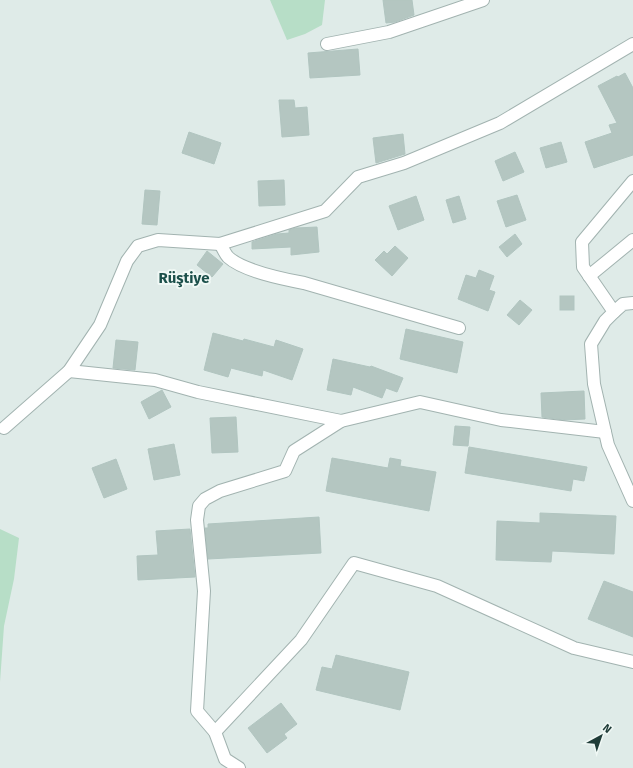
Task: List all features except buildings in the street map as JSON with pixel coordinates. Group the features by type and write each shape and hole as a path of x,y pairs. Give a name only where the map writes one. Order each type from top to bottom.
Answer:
{"street":[{"path":"327,44 389,32 483,0"},
{"path":"4,428 69,370 100,325 127,261 138,246 158,240 220,244 325,211 358,177 404,163 500,122 633,44"},
{"path":"614,312 583,267 582,242 633,181"},
{"path":"589,276 633,240"},
{"path":"220,244 227,256 240,265 278,278 304,283 459,328"},
{"path":"633,303 623,304 614,312 605,321 591,344 594,384 608,445 633,500"},
{"path":"69,370 155,380 198,392 341,421"},
{"path":"239,768 225,759 215,732 197,711 204,592 197,520 199,506 205,499 220,491 285,471 294,451 341,421 420,402 501,420 605,432"},
{"path":"215,732 301,640 354,564 437,586 574,648 633,662"}],"green space":[{"path":"270,0 325,0 322,25 305,34 287,40"},
{"path":"0,529 19,538 14,579 4,626 0,682"}],"district":[{"name":"Rüştiye","path":"184,278"}]}
